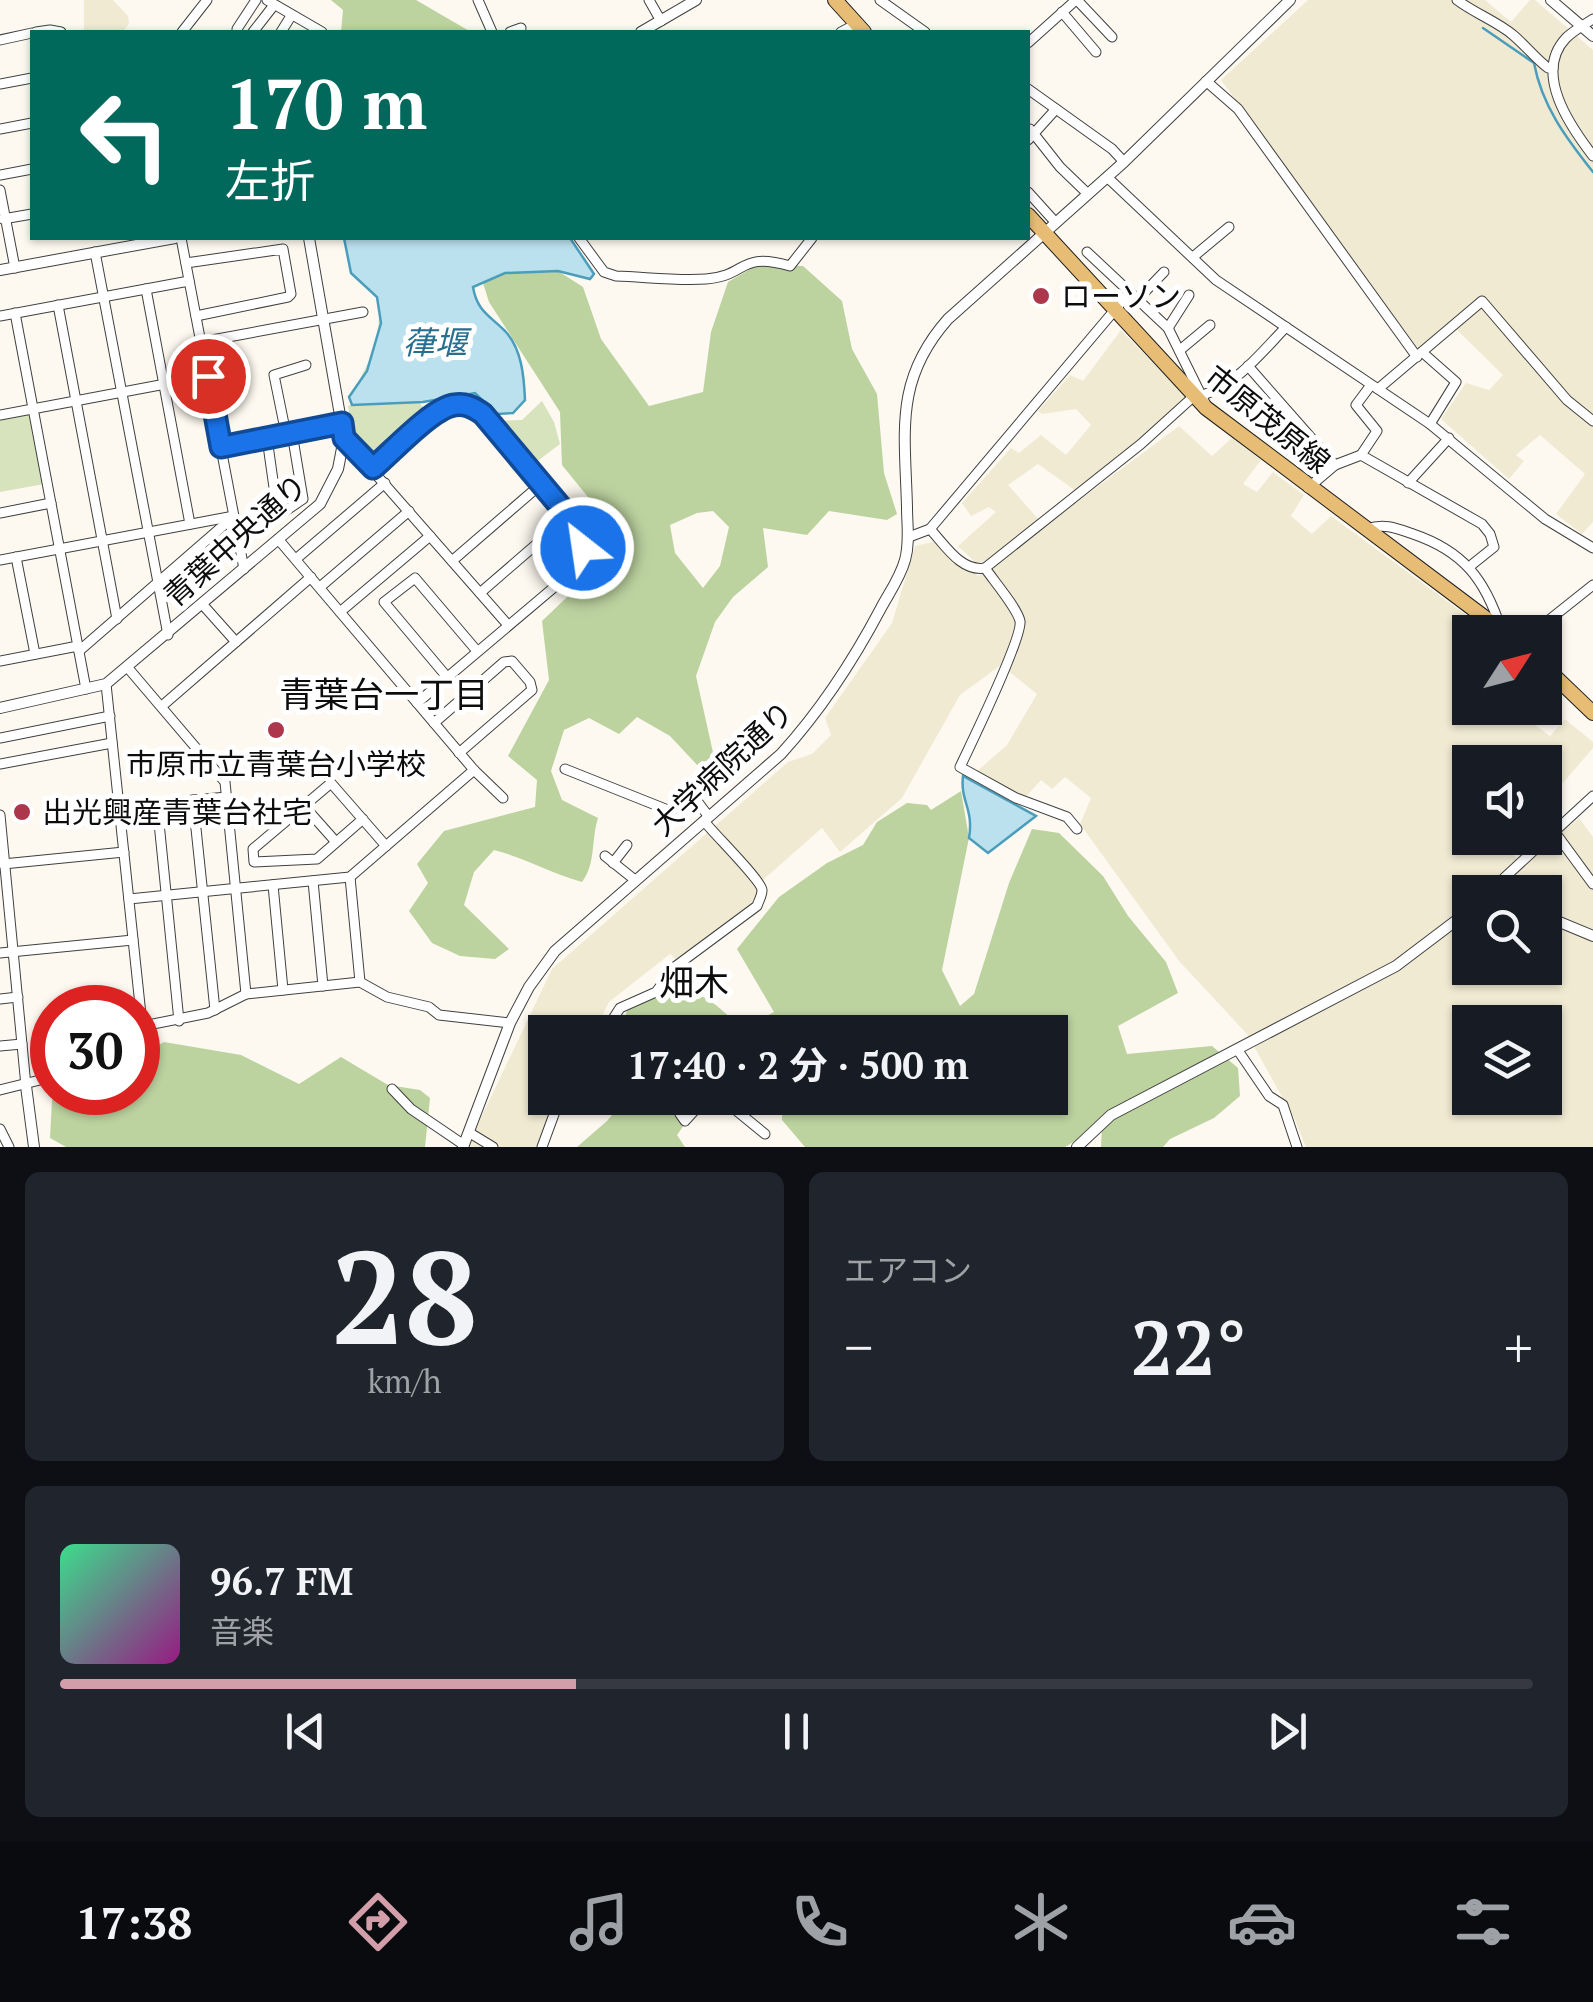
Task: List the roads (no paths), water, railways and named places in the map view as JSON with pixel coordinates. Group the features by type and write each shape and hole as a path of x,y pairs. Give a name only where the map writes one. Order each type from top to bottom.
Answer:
{"main road":[{"path":"834,0 860,28"},
{"name":"市原茂原線","path":"1030,216 1050,228 1114,311 1201,400 1308,488 1480,615"},
{"path":"1562,683 1593,713"}],"street":[{"path":"184,30 206,0"},
{"path":"237,29 256,0"},
{"path":"478,0 491,30"},
{"path":"648,0 661,20"},
{"path":"644,30 696,0"},
{"path":"881,0 922,30"},
{"path":"1030,41 1076,0 1112,37"},
{"name":"大学病院通り","path":"463,1146 510,1023 529,987 556,951 781,754 811,721 862,644 898,579 909,537 906,412 914,369 926,344 948,318 1124,162 1290,0"},
{"path":"1457,0 1511,33 1548,68 1553,68"},
{"path":"1551,0 1593,36"},
{"path":"254,30 270,2 318,30"},
{"path":"1062,12 1096,52"},
{"path":"282,30 291,16"},
{"path":"1593,19 1562,43 1553,68 1554,82 1567,115 1593,156"},
{"path":"0,40 30,34"},
{"path":"0,84 30,78"},
{"path":"1206,81 1238,108 1419,354 1456,382 1430,424"},
{"path":"1030,90 1124,162"},
{"path":"1056,109 1030,134 1088,194"},
{"path":"0,129 30,123"},
{"path":"0,175 30,168"},
{"path":"1107,177 1216,280 1450,438 1545,519 1593,548"},
{"path":"0,190 15,268"},
{"path":"1030,195 1050,228"},
{"path":"3,219 30,214"},
{"path":"1193,257 1229,227"},
{"path":"0,270 150,240"},
{"path":"179,240 190,281 244,569"},
{"name":"青葉中央通り","path":"0,708 106,684 320,504 338,469 344,438 309,240"},
{"path":"580,240 604,272 616,276 708,279 731,273 749,261 765,259 790,266 810,240"},
{"path":"186,263 283,249 291,294 288,298 196,316"},
{"path":"94,252 168,635"},
{"path":"1087,252 1168,328 1201,400"},
{"path":"909,537 930,530 1114,311 1164,272"},
{"path":"0,316 190,281"},
{"path":"146,289 190,524"},
{"path":"1168,328 1189,295"},
{"path":"1308,488 1334,465 1362,455 1376,431 1356,405 1482,301 1567,400 1593,421"},
{"path":"58,305 118,619"},
{"path":"201,342 363,312"},
{"path":"16,313 86,689"},
{"path":"1180,350 1210,325"},
{"path":"930,530 961,562 978,570 985,568 1141,444 1248,366 1286,327"},
{"path":"267,438 278,516 303,499 274,375 306,365"},
{"path":"1248,366 1334,465"},
{"path":"0,415 208,376"},
{"path":"373,468 442,409 458,404 471,406 483,414 580,530 583,548 570,573 417,703"},
{"path":"221,447 342,423"},
{"path":"344,438 508,625"},
{"path":"1408,483 1450,438"},
{"path":"1362,455 1482,524 1494,547 1469,568"},
{"path":"296,558 386,483"},
{"path":"452,561 540,485"},
{"path":"0,512 51,503"},
{"path":"320,587 409,511"},
{"path":"0,560 234,516"},
{"path":"0,661 79,648 157,586 234,516"},
{"path":"480,594 568,516"},
{"path":"1364,530 1385,525 1437,542 1469,568 1497,615"},
{"path":"340,612 430,536"},
{"path":"278,540 459,753 503,798"},
{"path":"16,557 34,654"},
{"path":"985,568 1020,620 1019,634 995,696 960,767 1016,798 1058,812 1077,829"},
{"path":"162,706 311,577"},
{"path":"447,677 384,602 414,578 477,651"},
{"path":"1555,615 1593,584"},
{"path":"203,605 236,642"},
{"path":"434,723 504,662 512,661 532,690 459,753"},
{"path":"128,668 223,776 246,994"},
{"path":"106,684 137,985"},
{"path":"0,738 110,716"},
{"path":"34,731 38,756"},
{"path":"0,764 112,744"},
{"path":"566,769 668,810 697,801 726,848 762,888 757,906 676,966 656,992 620,1008 616,1015"},
{"path":"129,900 350,877 474,770"},
{"path":"363,819 317,858 254,862 252,849 332,783 363,819 386,846"},
{"path":"1562,824 1593,796"},
{"path":"119,807 226,798"},
{"path":"193,800 215,1010"},
{"path":"157,804 179,1021"},
{"path":"304,806 336,842"},
{"path":"0,819 5,909 14,952 34,1147"},
{"path":"1562,842 1593,884"},
{"path":"627,845 609,859 635,880"},
{"path":"2,864 124,852"},
{"path":"1507,875 1528,855"},
{"path":"350,877 360,982"},
{"path":"313,881 323,986"},
{"path":"273,885 283,990"},
{"path":"1562,923 1593,936"},
{"path":"1077,1147 1112,1116 1396,966 1452,924"},
{"path":"0,954 133,940"},
{"path":"160,1023 215,1010 246,994 360,982 387,998 428,1007 439,1015 510,1023"},
{"path":"0,999 18,997"},
{"path":"0,1046 22,1044"},
{"path":"1238,1049 1269,1096 1284,1105 1298,1147"},
{"path":"0,1090 30,1085"},
{"path":"392,1089 412,1109 463,1146"},
{"path":"542,1147 554,1115"},
{"path":"742,1115 766,1134"},
{"path":"0,1129 9,1147"},
{"path":"470,1133 493,1147"}],"water":[{"name":"葎堰","path":"344,240 571,240 594,274 590,279 558,271 505,273 473,287 481,307 511,338 523,373 525,400 513,413 497,414 475,393 423,402 352,405 349,397 367,371 381,323 377,297 351,273"},
{"path":"963,776 1036,816 988,853 969,838"}],"waterway":[{"path":"1483,28 1534,63 1549,107 1593,172"}],"place":[{"name":"ローソン","path":"1041,296"},
{"name":"市原市立青葉台小学校","path":"276,730"},
{"name":"出光興産青葉台社宅","path":"22,812"}],"district":[{"name":"青葉台一丁目","path":"384,694"},
{"name":"畑木","path":"694,982"}]}
